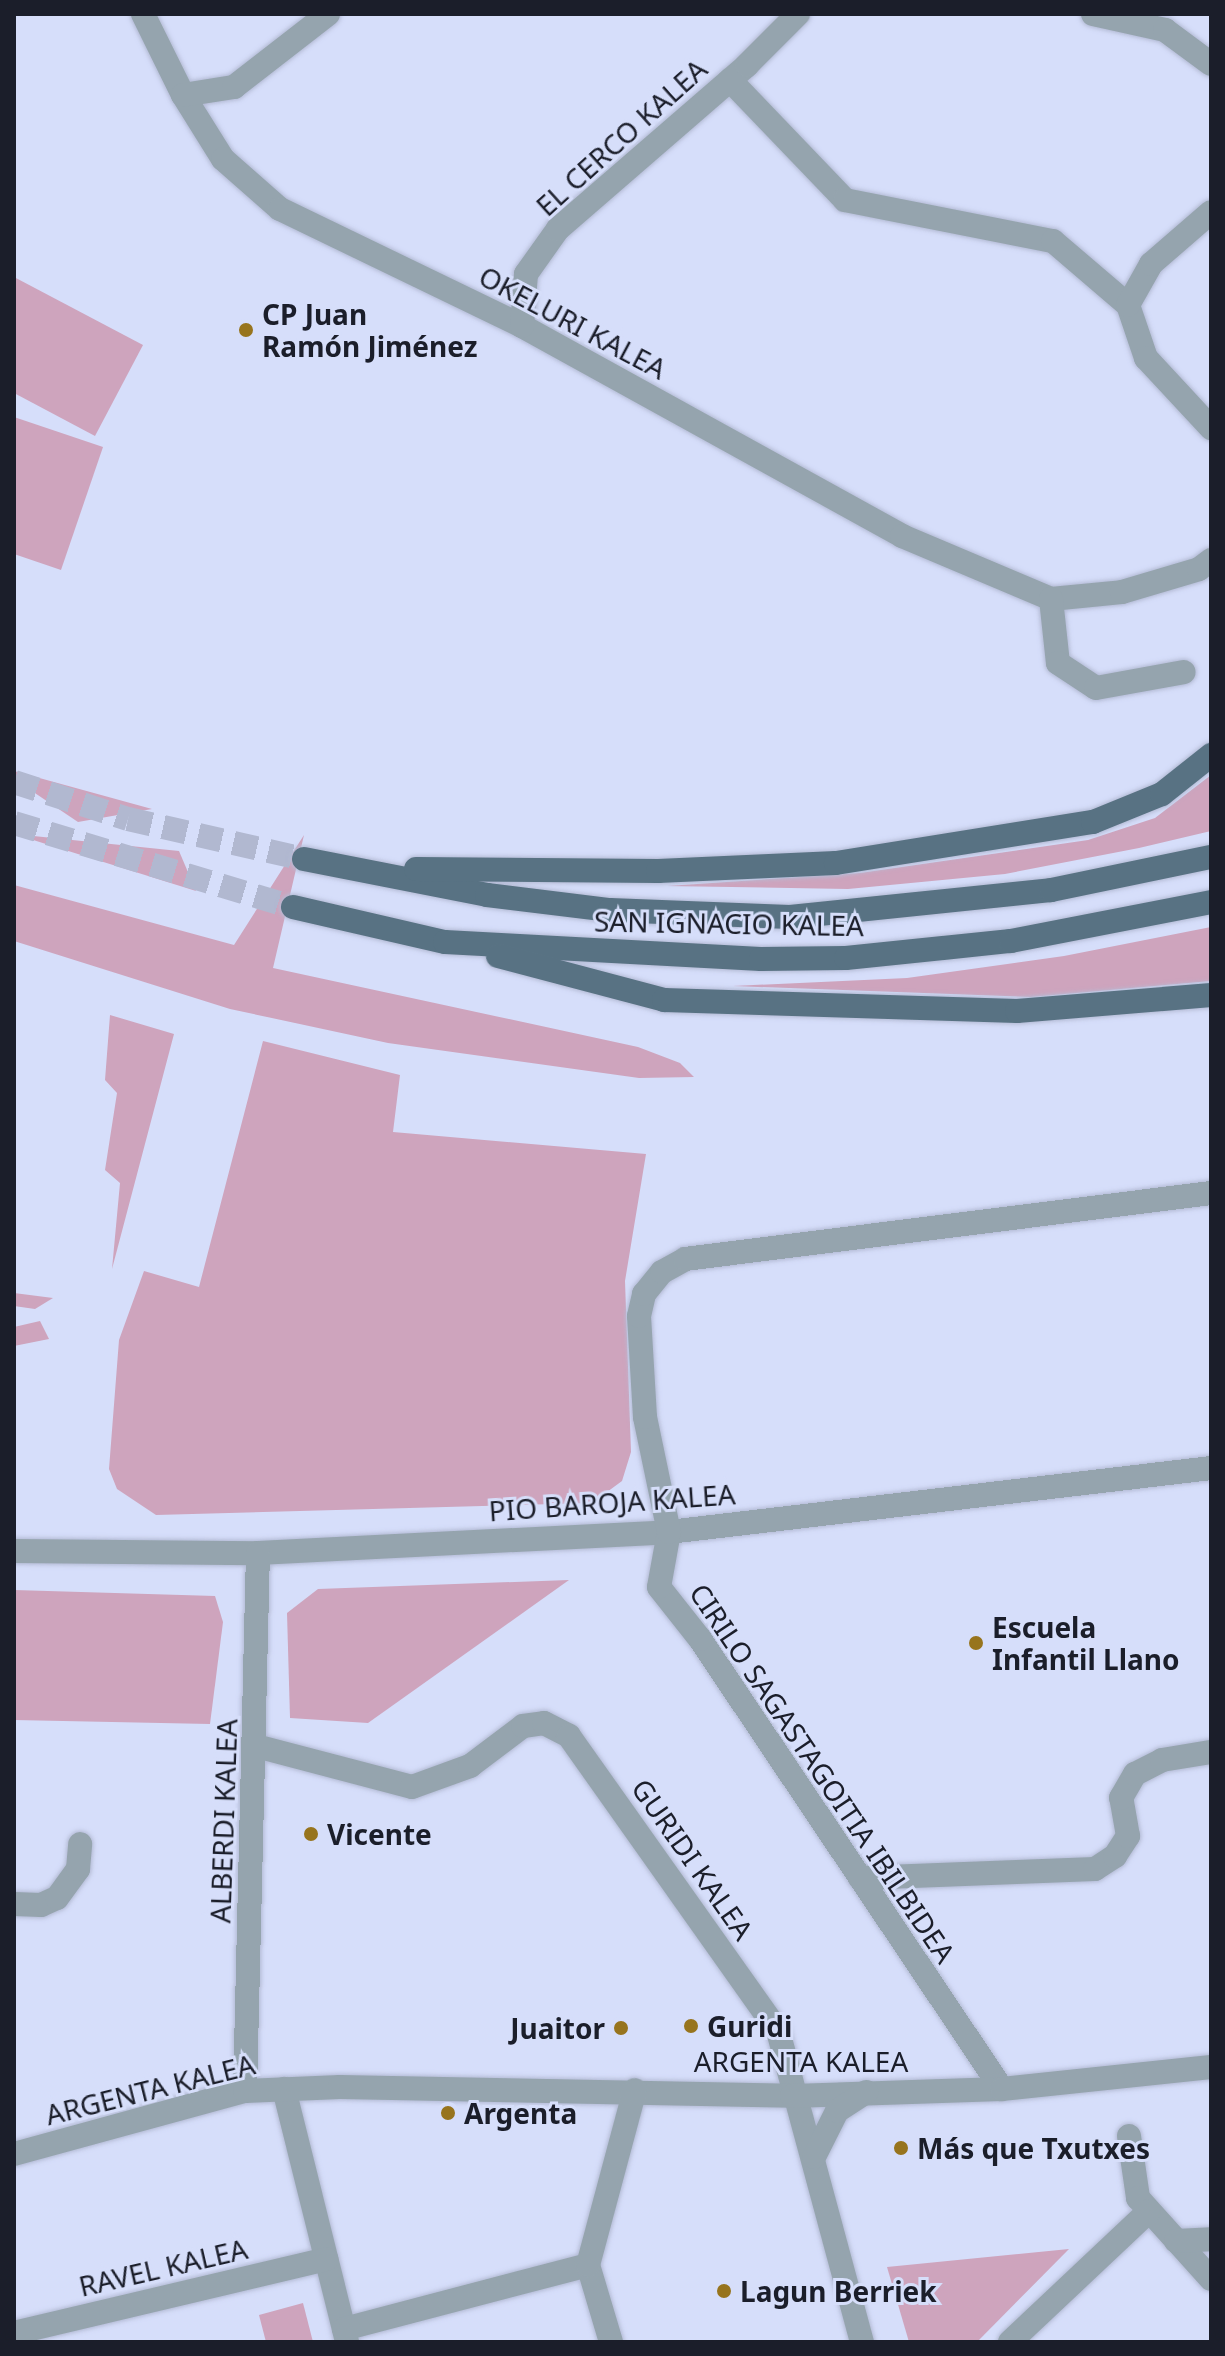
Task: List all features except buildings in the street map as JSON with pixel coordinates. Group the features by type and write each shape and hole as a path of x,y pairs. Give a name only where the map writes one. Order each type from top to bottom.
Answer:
{"main road":[{"path":"354,869 658,871 836,863 1093,822 1162,794 1211,755"},
{"name":"SAN IGNACIO KALEA","path":"304,859 487,895 610,910 790,917 1051,890 1211,857"},
{"name":"SAN IGNACIO KALEA","path":"293,907 445,942 683,958 846,958 1011,941 1211,902"},
{"path":"445,942 664,1000 1017,1011 1211,995"}],"street":[{"name":"OKELURI KALEA","path":"143,14 183,95 223,159 280,209 522,326 902,536 1051,599 1122,592 1199,569 1211,560"},
{"path":"183,95 234,87 328,14"},
{"name":"EL CERCO KALEA","path":"522,326 526,274 558,229 730,80 798,14"},
{"path":"1093,14 1165,30 1211,64"},
{"path":"730,80 845,200 1053,241 1128,305 1146,358 1211,428"},
{"path":"1128,305 1151,264 1211,212"},
{"path":"1051,599 1058,663 1096,688 1184,672"},
{"name":"CIRILO SAGASTAGOITIA IBILBIDEA","path":"1002,2089 700,1639 659,1587 669,1532 645,1417 639,1316 644,1294 662,1272 685,1259 1211,1193"},
{"name":"PIO BAROJA KALEA","path":"14,1551 258,1553 669,1532 1211,1468"},
{"name":"ALBERDI KALEA","path":"245,2091 256,1746 258,1553"},
{"name":"GURIDI KALEA","path":"256,1746 412,1787 470,1766 523,1726 544,1723 569,1736 778,2031 792,2096 814,2157 862,2342"},
{"path":"860,1878 1095,1869 1115,1856 1128,1836 1121,1798 1135,1774 1162,1760 1211,1752"},
{"path":"14,1904 41,1905 57,1898 78,1869 80,1844"},
{"name":"ARGENTA KALEA","path":"14,2154 245,2091 635,2090 792,2096 868,2091 1002,2089 1211,2067"},
{"path":"284,2089 346,2336 588,2265"},
{"path":"611,2342 588,2265 635,2090"},
{"path":"814,2157 837,2111 868,2091"},
{"path":"1129,2136 1138,2198 1211,2279"},
{"path":"1010,2342 1149,2211"},
{"path":"1176,2241 1211,2239"},
{"name":"RAVEL KALEA","path":"14,2333 326,2259"}],"shaded area":[{"path":"14,277 143,345 95,436 14,393"},
{"path":"14,417 103,447 61,570 14,554"},
{"path":"14,771 152,809 78,822 14,779"},
{"path":"1211,775 1211,831 1139,848 1005,874 848,889 667,886 860,873 1088,840 1155,818"},
{"path":"14,834 179,851 196,891"},
{"path":"304,835 273,968 638,1047 680,1063 694,1077 639,1078 388,1043 230,1009 14,941 14,885 234,945"},
{"path":"1211,927 1211,981 1031,997 733,986 907,978 1064,956"},
{"path":"110,1015 174,1034 112,1269 120,1183 105,1170 117,1093 105,1080"},
{"path":"263,1041 400,1075 393,1132 646,1154 625,1281 631,1452 622,1481 592,1503 156,1515 117,1489 109,1469 119,1340 144,1271 199,1287"},
{"path":"14,1293 53,1298 35,1309 14,1306"},
{"path":"40,1321 49,1339 14,1346 14,1327"},
{"path":"569,1580 368,1723 290,1718 287,1613 318,1589"},
{"path":"14,1590 215,1596 223,1622 210,1724 14,1720"},
{"path":"1069,2249 977,2342 909,2342 887,2267"},
{"path":"303,2303 313,2342 266,2342 259,2315"}],"tunnel":[{"path":"14,782 128,819 304,859"},
{"path":"14,823 293,907"}],"place":[{"name":"CP Juan Ramón Jiménez","path":"246,330"},
{"name":"Escuela Infantil Llano","path":"976,1643"},
{"name":"Vicente","path":"311,1834"},
{"name":"Guridi","path":"691,2026"},
{"name":"Juaitor","path":"621,2028"},
{"name":"Argenta","path":"448,2113"},
{"name":"Más que Txutxes","path":"901,2148"},
{"name":"Lagun Berriek","path":"724,2291"}]}
